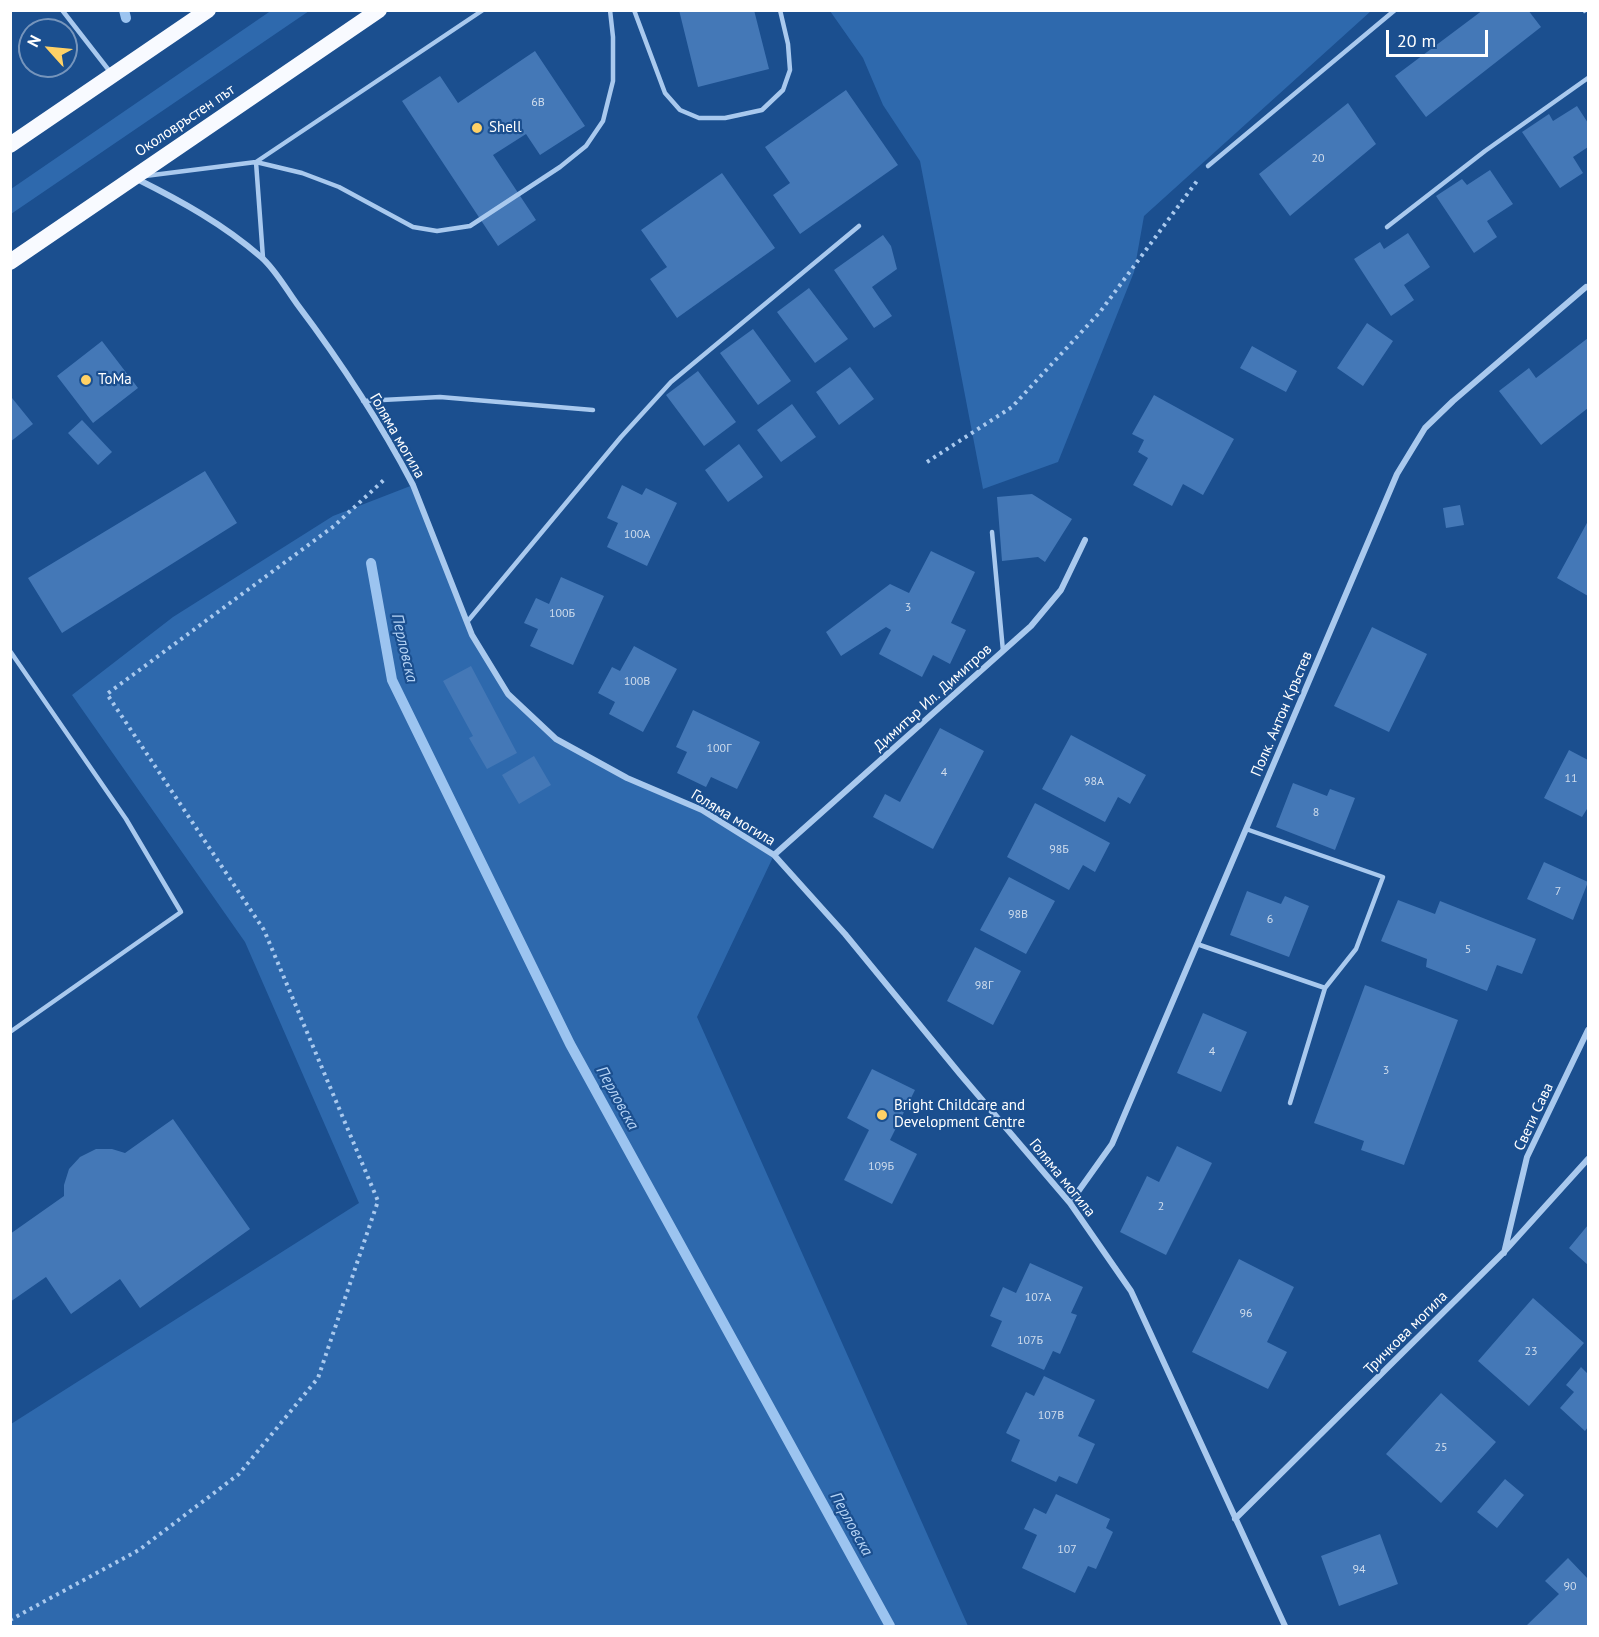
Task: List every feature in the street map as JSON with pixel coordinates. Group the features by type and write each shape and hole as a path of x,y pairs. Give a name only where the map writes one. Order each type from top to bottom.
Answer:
{"highway":[{"path":"10,145 208,10"},
{"name":"Околовръстен път","path":"10,262 380,10"}],"street":[{"name":"Голяма могила","path":"134,178 187,204 223,227 263,258 334,353 413,485 472,635 508,694 556,739 627,778 702,810 774,855 845,934 1070,1203 1131,1291 1285,1626"},
{"name":"Полк. Антон Кръстев","path":"1070,1203 1112,1144 1397,474 1425,428 1453,401 1586,287"},
{"name":"Димитър Ил. Димитров","path":"774,855 1031,626 1060,590 1085,540"},
{"name":"Свети Сава","path":"1503,1253 1527,1157 1588,1030"},
{"name":"Тричкова могила","path":"1235,1519 1503,1253 1588,1159"}],"lane":[{"path":"62,10 113,75"},
{"path":"256,162 483,10"},
{"path":"134,178 256,162 302,172 339,187 413,227 437,231 470,225 513,199 569,160 586,146 603,121 613,81 613,37 610,10"},
{"path":"634,10 665,93 680,110 699,118 724,118 762,110 783,90 790,70 788,44 780,10"},
{"path":"1208,166 1395,10"},
{"path":"1387,227 1485,151 1588,78"},
{"path":"256,162 263,258"},
{"path":"467,622 621,437 671,382 859,226"},
{"path":"363,401 440,398 593,410"},
{"path":"992,532 1003,651"},
{"path":"10,651 126,819 181,912 10,1032"},
{"path":"1246,829 1383,877 1356,949 1324,988 1290,1103"},
{"path":"1197,944 1324,988"}],"path":[{"path":"1584,10 1588,16"},
{"path":"927,462 1012,407 1100,312 1208,166"},
{"path":"10,1620 139,1550 239,1474 318,1378 378,1201 264,930 107,694 334,526 401,463"}],"shaded area":[{"path":"272,10 309,11 11,214 11,189"},
{"path":"830,11 1371,11 1144,216 1134,272 1058,462 983,489 920,161 883,105 863,58"},
{"path":"413,485 472,635 508,694 556,739 627,778 702,810 774,855 697,1017 968,1626 11,1626 11,1424 359,1203 245,942 72,695 173,617 333,516"}],"building":[{"path":"679,10 754,10 769,69 698,87"},
{"path":"1483,10 1528,10 1541,27 1426,117 1395,76"},
{"path":"535,51 585,126 540,155 526,134 493,155 536,220 498,246 402,101 440,76 458,103"},
{"path":"846,90 898,165 800,234 773,195 790,183 765,147"},
{"path":"1348,103 1376,144 1290,216 1259,174"},
{"path":"1577,106 1588,123 1588,147 1573,157 1583,173 1560,188 1522,132 1549,114 1553,121"},
{"path":"1490,170 1513,204 1487,221 1497,237 1474,253 1436,196 1462,179 1467,185"},
{"path":"722,173 775,248 677,318 650,279 667,267 641,230"},
{"path":"1408,233 1430,267 1404,285 1414,300 1391,316 1354,259 1380,242 1384,249"},
{"path":"883,235 891,246 897,269 872,287 892,316 874,328 834,270"},
{"path":"809,288 848,339 815,363 777,312"},
{"path":"1367,323 1393,341 1363,386 1337,368"},
{"path":"753,329 791,381 758,405 720,353"},
{"path":"1588,338 1588,408 1541,445 1499,391 1529,368 1536,378"},
{"path":"102,341 138,388 93,423 57,376"},
{"path":"1252,346 1297,371 1286,392 1240,368"},
{"path":"850,367 874,399 839,425 816,392"},
{"path":"698,371 736,422 704,446 666,395"},
{"path":"1154,395 1234,439 1203,495 1183,484 1172,506 1133,485 1148,458 1138,452 1144,440 1132,434"},
{"path":"12,398 33,424 10,442 10,399"},
{"path":"792,404 816,437 781,462 757,430"},
{"path":"82,420 112,452 98,465 68,433"},
{"path":"739,444 763,477 728,502 705,470"},
{"path":"205,471 237,523 62,633 28,578"},
{"path":"622,485 642,495 646,488 677,503 647,566 607,547 618,523 607,518"},
{"path":"1032,494 1072,519 1045,562 1038,557 1002,561 997,497"},
{"path":"1460,505 1464,525 1446,528 1443,508"},
{"path":"1588,521 1588,596 1557,578"},
{"path":"931,551 975,572 951,623 966,630 950,664 933,655 922,677 879,654 891,630 886,627 841,656 826,632 890,584 909,593"},
{"path":"561,577 604,596 573,665 530,646 538,629 524,623 536,598 549,604"},
{"path":"1372,627 1427,654 1389,732 1334,706"},
{"path":"634,646 677,669 643,732 609,714 615,702 598,693 612,667 620,671"},
{"path":"471,666 517,753 487,769 469,738 473,736 443,681"},
{"path":"693,710 760,742 737,789 711,777 706,787 677,773 687,752 676,747"},
{"path":"940,728 984,751 933,849 873,817 885,794 900,802"},
{"path":"1071,735 1146,775 1130,804 1118,797 1105,822 1042,789"},
{"path":"1569,750 1588,760 1588,810 1582,817 1544,798"},
{"path":"534,756 551,785 519,804 502,775"},
{"path":"1293,783 1327,796 1330,789 1355,798 1335,850 1276,827"},
{"path":"1035,803 1110,843 1095,872 1083,865 1069,890 1007,857"},
{"path":"1544,862 1588,882 1573,920 1527,899"},
{"path":"1009,877 1055,901 1026,954 980,930"},
{"path":"1247,891 1281,904 1285,896 1309,906 1289,957 1230,935"},
{"path":"1398,900 1435,914 1440,901 1536,939 1522,974 1497,965 1487,991 1426,967 1427,959 1381,941"},
{"path":"975,947 1021,971 993,1025 947,1001"},
{"path":"1365,985 1458,1020 1404,1165 1361,1150 1364,1141 1314,1123"},
{"path":"1203,1013 1247,1032 1221,1092 1177,1073"},
{"path":"872,1069 915,1090 890,1140 917,1154 892,1204 844,1180 869,1130 847,1118"},
{"path":"173,1119 250,1229 140,1308 120,1279 71,1314 46,1277 10,1302 10,1234 64,1196 64,1185 69,1169 80,1157 96,1149 112,1149 125,1153"},
{"path":"1177,1146 1212,1163 1166,1255 1120,1232 1147,1176 1159,1182"},
{"path":"1588,1225 1588,1265 1569,1248"},
{"path":"1239,1259 1294,1287 1267,1342 1287,1352 1268,1389 1192,1352"},
{"path":"1030,1263 1083,1287 1071,1313 1077,1315 1060,1354 1053,1351 1044,1370 991,1346 1002,1321 990,1316 1003,1287 1016,1293"},
{"path":"1533,1298 1584,1343 1529,1406 1478,1361"},
{"path":"1581,1367 1588,1374 1588,1427 1585,1431 1560,1408 1574,1392 1566,1385"},
{"path":"1044,1376 1095,1400 1078,1436 1095,1444 1077,1484 1059,1476 1056,1482 1011,1461 1020,1440 1006,1433 1026,1392 1034,1396"},
{"path":"1441,1393 1496,1442 1441,1503 1386,1454"},
{"path":"1505,1479 1524,1495 1497,1528 1477,1512"},
{"path":"1056,1494 1110,1519 1106,1528 1113,1532 1096,1569 1088,1566 1075,1593 1022,1568 1037,1535 1024,1529 1034,1508 1046,1514"},
{"path":"1380,1534 1398,1584 1339,1606 1321,1556"},
{"path":"1568,1558 1588,1579 1588,1626 1526,1626 1559,1594 1545,1581"}],"waterway":[{"name":"Перловска","path":"124,10 126,18"},
{"name":"Перловска","path":"371,563 392,680 570,1044 890,1626"}],"place":[{"name":"Shell","path":"477,128"},
{"name":"ТоМа","path":"86,380"},
{"name":"Bright Childcare and Development Centre","path":"882,1115"}]}
